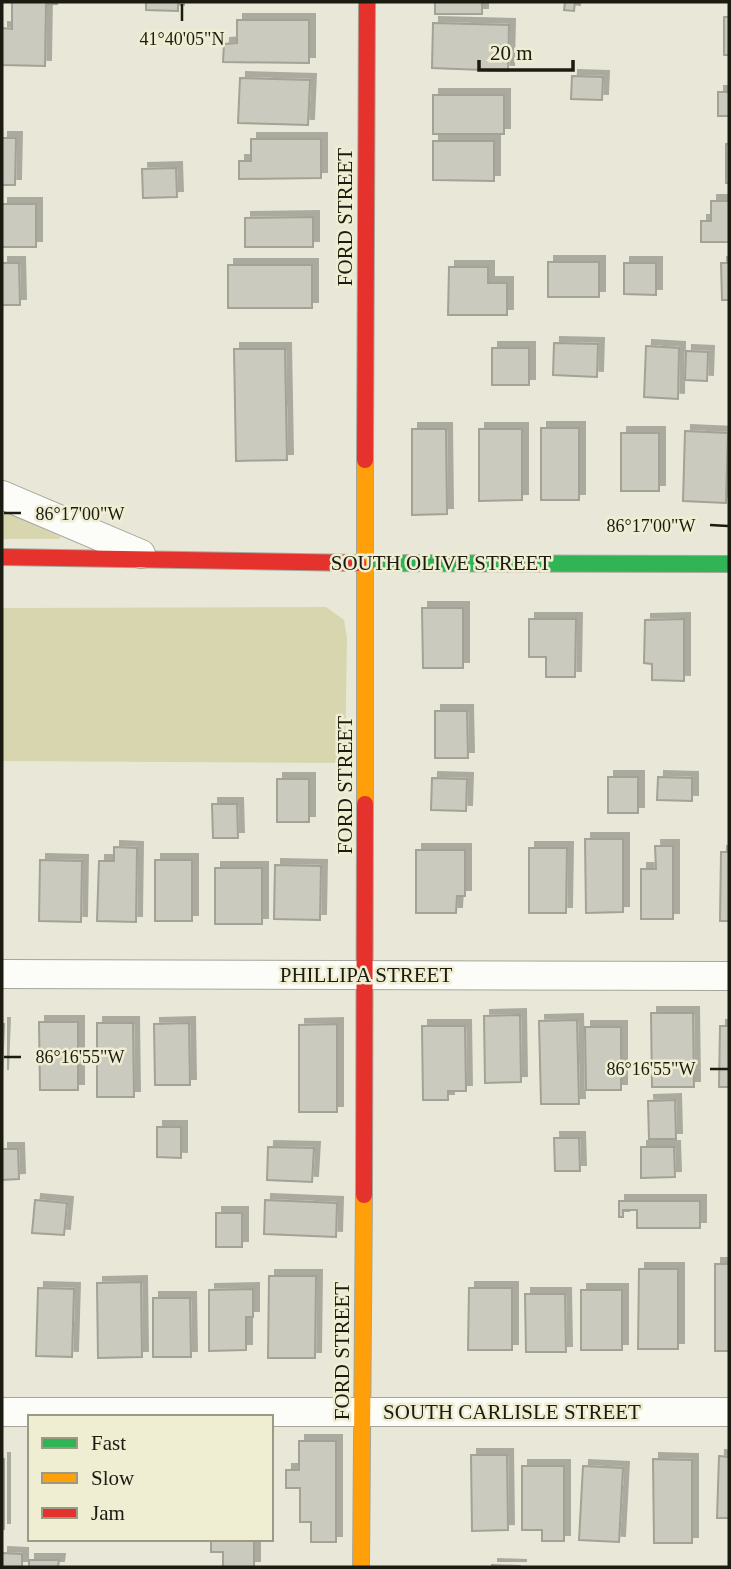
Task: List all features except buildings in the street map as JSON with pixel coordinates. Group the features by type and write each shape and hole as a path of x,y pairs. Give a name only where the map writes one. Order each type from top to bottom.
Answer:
{"street":[{"name":"FORD STREET","path":"361,1567 366,975 364,564 367,2"},
{"name":"SOUTH OLIVE STREET","path":"2,495 153,559"},
{"name":"SOUTH OLIVE STREET","path":"2,557 364,564 729,564"},
{"name":"PHILLIPA STREET","path":"2,974 729,976"},
{"name":"SOUTH CARLISLE STREET","path":"2,1412 729,1412"}],"green space":[{"path":"4,511 61,537 2,539"},
{"path":"326,607 344,620 347,638 345,763 2,761 2,608"}],"traffic: fast":[{"path":"358,563 729,564"}],"traffic: slow":[{"path":"365,460 365,804"},
{"path":"361,1567 364,1195"}],"traffic: jam":[{"path":"365,460 367,2"},
{"path":"2,557 358,563"},
{"path":"364,1195 365,804"}]}
